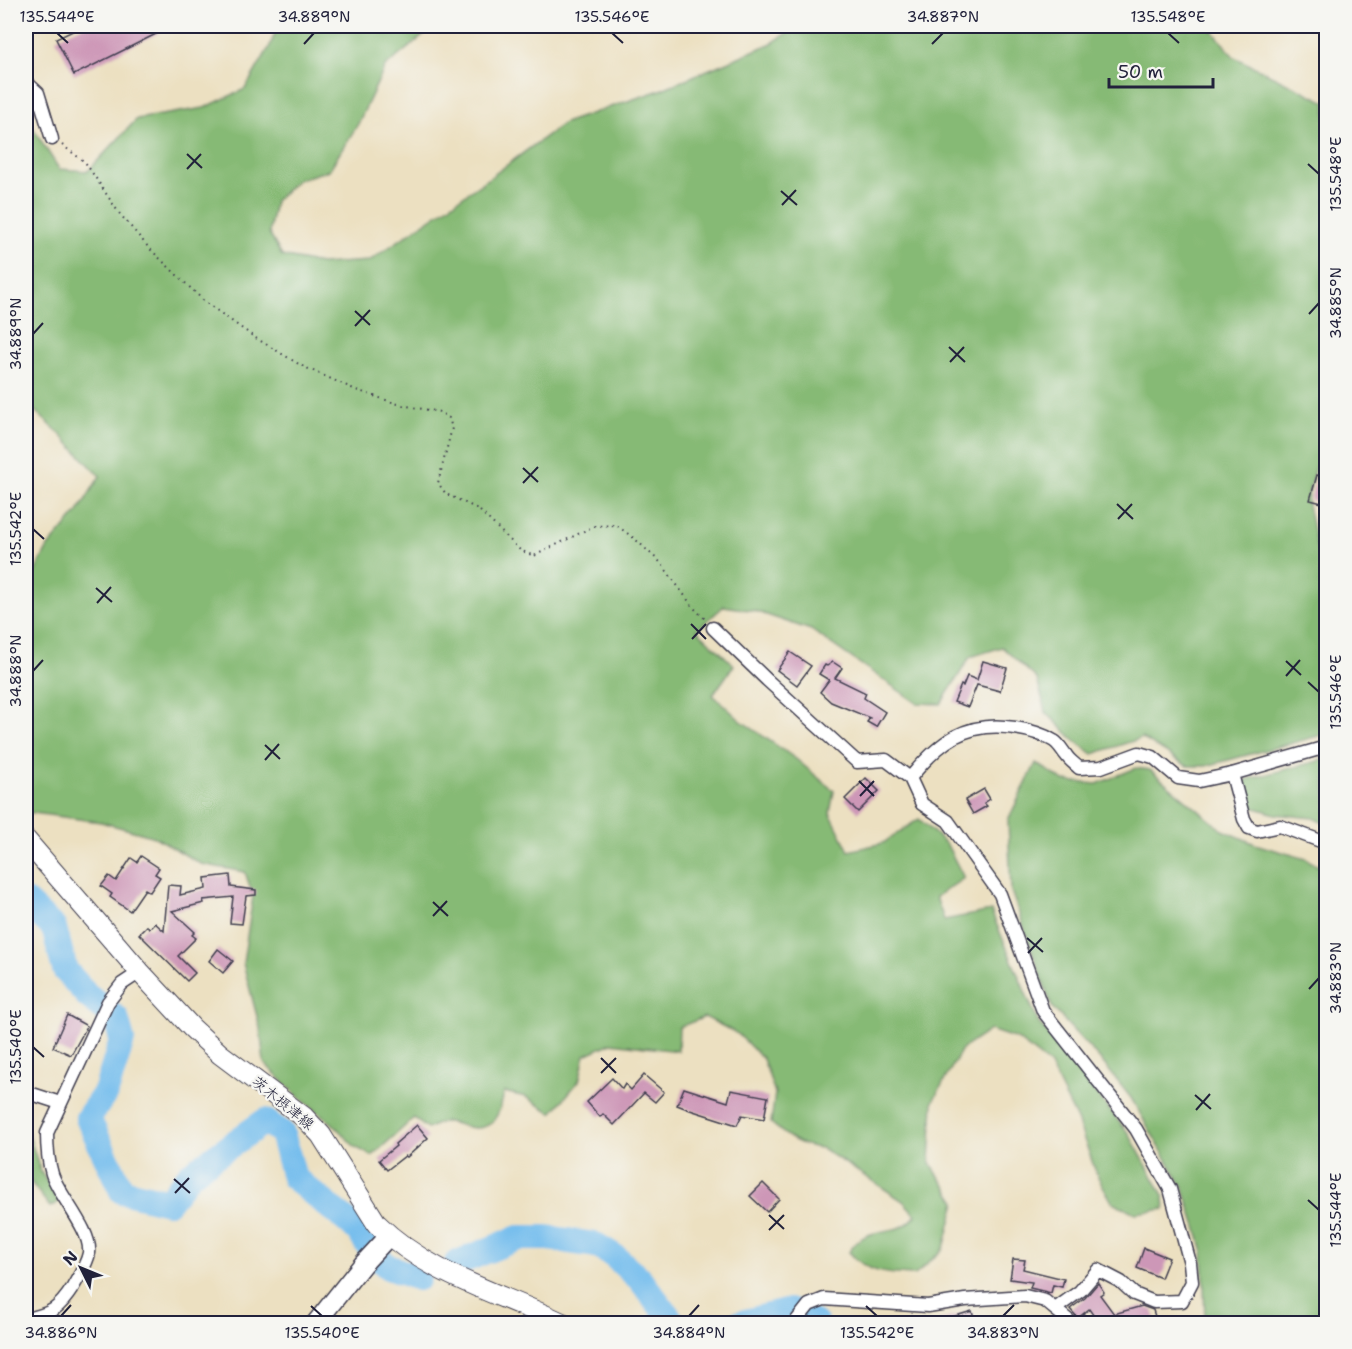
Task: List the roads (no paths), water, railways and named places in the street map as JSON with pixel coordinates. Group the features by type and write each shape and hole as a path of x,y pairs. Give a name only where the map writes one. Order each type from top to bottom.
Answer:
{"main road":[{"name":"茨木摂津線","path":"26,840 140,972 192,1028 213,1048 304,1117 321,1135 385,1240 446,1274 564,1323"}],"street":[{"path":"26,82 38,93 52,139"},
{"path":"713,628 857,762 886,760 909,778 922,804 948,821 1000,894 1043,1011 1117,1102 1136,1129 1170,1189 1190,1263 1192,1282 1182,1301 1154,1302 1134,1294 1121,1282 1098,1270 1080,1291 1055,1309"},
{"path":"909,778 946,740 972,728 999,725 1029,730 1057,742 1067,757 1079,768 1101,767 1139,753 1153,757 1178,778 1198,780 1232,774 1326,747"},
{"path":"1232,774 1244,819 1250,828 1257,831 1280,826 1326,843"},
{"path":"26,1319 46,1315 62,1304 89,1253 84,1232 52,1176 47,1133 108,1002 122,984 140,972"},
{"path":"26,1092 60,1103"},
{"path":"315,1323 385,1240"},
{"path":"794,1323 809,1305 824,1299 928,1306 965,1300 1025,1296 1045,1301 1073,1323"}],"waterway":[{"path":"26,902 54,928 65,970 87,995 116,1018 122,1040 106,1092 88,1118 122,1191 168,1202 190,1174 265,1121 282,1133 294,1178 358,1230 374,1254 388,1267 418,1278"},
{"path":"457,1263 518,1238 547,1238 596,1245 614,1256 640,1279 674,1324"},
{"path":"737,1324 789,1311 816,1324"}]}
